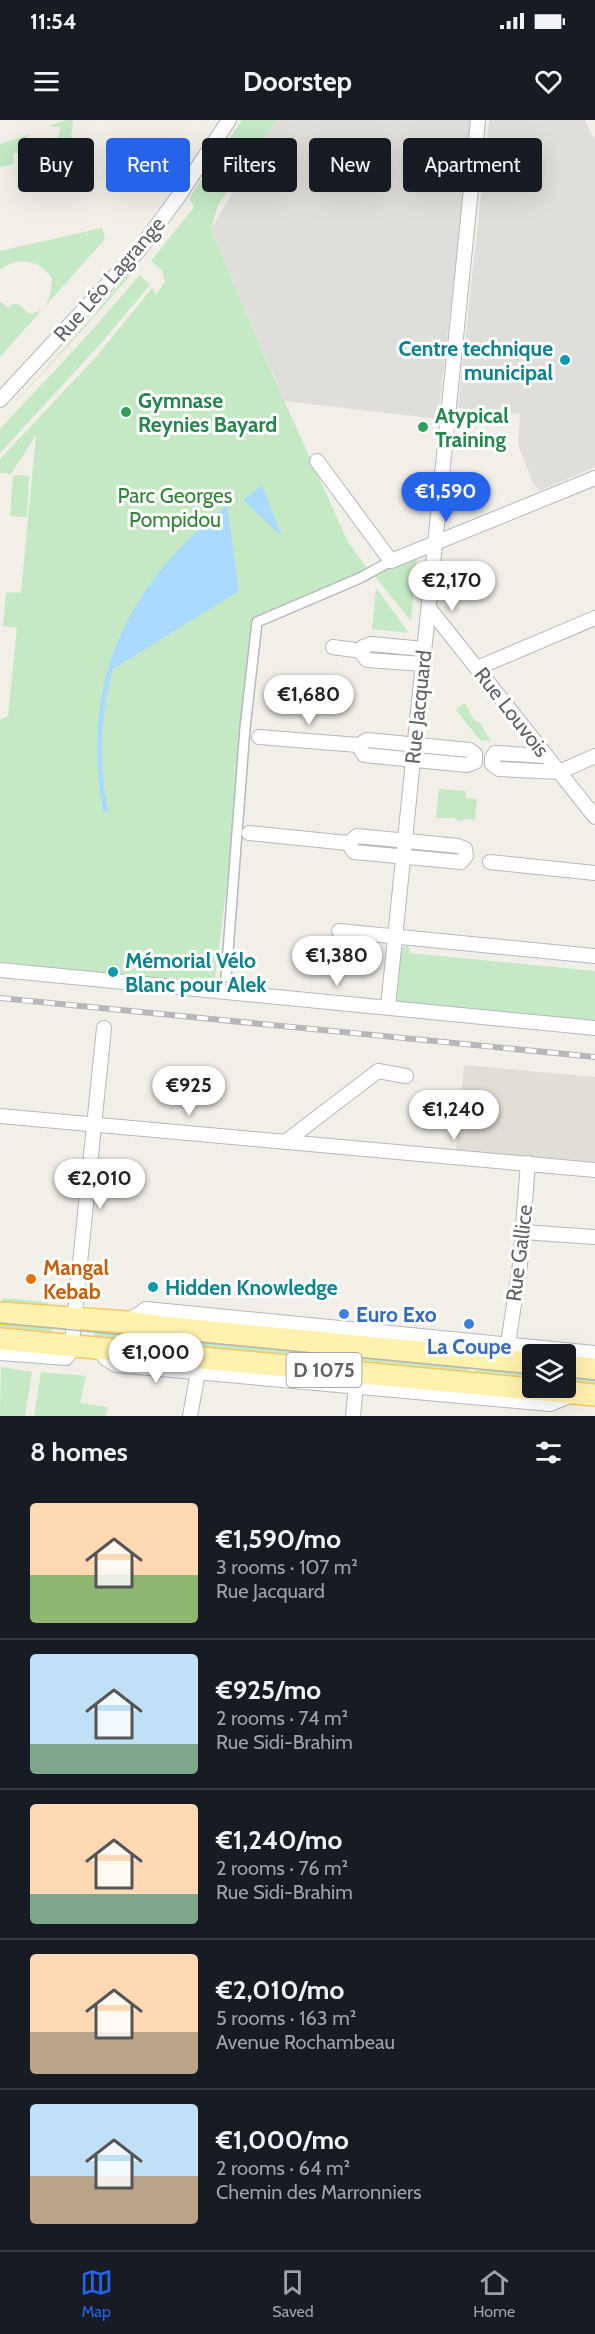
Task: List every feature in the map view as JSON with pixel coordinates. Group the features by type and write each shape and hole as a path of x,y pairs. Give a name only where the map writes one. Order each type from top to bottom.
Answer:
{"main road":[{"name":"D 1075","path":"1,1312 127,1322 161,1328 522,1362"},
{"name":"D 1075","path":"8,1347 72,1344 586,1394"},
{"path":"576,1367 595,1369"}],"street":[{"name":"Rue Léo Lagrange","path":"0,400 145,243 229,120"},
{"name":"Rue Jacquard","path":"388,1007 478,120"},
{"path":"317,461 391,561"},
{"path":"226,977 244,740 257,622 360,578 391,561 595,478"},
{"name":"Rue Louvois","path":"429,608 595,817"},
{"path":"477,668 595,618"},
{"path":"362,651 363,647 371,644 424,649"},
{"path":"333,647 362,651"},
{"path":"362,651 367,660 423,664"},
{"path":"259,737 358,746 367,740 469,750 475,754 474,762 467,765 364,755 358,746"},
{"path":"546,756 495,753 492,764 499,769 559,772 595,756"},
{"path":"249,833 348,843 357,836 458,846 465,849 466,856 461,862 354,852 348,843"},
{"path":"490,862 595,873"},
{"path":"339,931 595,956"},
{"path":"0,970 595,1028"},
{"path":"72,1344 104,1029"},
{"path":"285,1142 378,1071 406,1076"},
{"path":"0,1116 595,1170"},
{"name":"Rue Gallice","path":"508,1344 523,1232 528,1163"},
{"path":"523,1232 595,1237"},
{"path":"127,1322 146,1309 595,1353"},
{"path":"99,1348 105,1358 116,1365 356,1386 549,1410 586,1394"},
{"path":"190,1416 198,1372"},
{"path":"352,1416 356,1386"}],"shaded area":[{"path":"276,120 472,120 470,138 403,138 403,192 464,192 438,419 284,401 211,229 233,192 297,192 297,138 265,138"},
{"path":"489,120 585,120 595,141 595,467 539,491 533,483 518,445 520,414 458,408 481,192 542,192 542,138 487,138"},
{"path":"464,1065 595,1077 595,1162 456,1150"}],"green space":[{"path":"73,120 71,138 58,138 61,127 48,126"},
{"name":"Parc Georges Pompidou","path":"242,120 277,120 265,138 230,138"},
{"path":"18,138 18,153 13,154 14,164 0,167 0,144"},
{"name":"Parc Georges Pompidou","path":"202,179 202,192 227,192 218,205 211,229 272,374 348,542 372,575 261,623 214,985 0,962 0,720 8,716 17,628 3,626 6,592 21,593 36,435 11,474 0,473 0,459 96,357 152,288 155,296 165,282 162,270 151,261 194,207 189,198"},
{"path":"102,228 105,239 0,357 0,301 8,308 13,304 20,305 29,314 36,313 48,302 52,278 41,267 28,262 14,262 0,270 0,251"},
{"path":"137,263 140,264 88,324 0,419 94,315"},
{"path":"140,275 150,285 103,341 0,453 0,429"},
{"path":"13,475 29,476 27,517 10,516"},
{"path":"417,557 411,621 374,575"},
{"path":"376,588 409,633 372,629"},
{"path":"464,703 473,719 479,722 491,741 480,740 456,710"},
{"path":"439,789 466,791 466,798 477,799 475,820 436,818"},
{"path":"408,945 410,953 595,971 595,1024 393,1002 399,950"},
{"path":"3,1298 46,1302 55,1310 2,1305"},
{"path":"0,1320 53,1325 52,1337 0,1332"},
{"path":"95,1328 302,1347 301,1360 94,1341"},
{"path":"310,1348 469,1364 467,1376 309,1361"},
{"path":"477,1364 522,1368 522,1381 475,1377"},
{"path":"1,1367 32,1372 25,1416 0,1416"},
{"path":"41,1372 86,1376 80,1403 108,1407 106,1416 34,1416"},
{"path":"576,1374 595,1375 595,1388 576,1387"}],"water":[{"path":"262,485 282,537 243,500"},
{"path":"227,505 239,591 113,669 103,722 103,775 108,811 103,812 98,765 98,720 105,679 118,640 137,603 162,569 192,536"}],"tram line":[{"path":"0,1323 522,1373"},
{"path":"576,1378 595,1380"}],"railway":[{"path":"0,998 595,1057"}],"place":[{"name":"Centre technique municipal","path":"565,360"},
{"name":"Gymnase Reynies Bayard","path":"126,412"},
{"name":"Atypical Training","path":"423,427"},
{"name":"Mémorial Vélo Blanc pour Alek","path":"113,972"},
{"name":"Mangal Kebab","path":"31,1279"},
{"name":"Hidden Knowledge","path":"153,1287"},
{"name":"Euro Exo","path":"344,1314"},
{"name":"La Coupe","path":"469,1324"}]}
